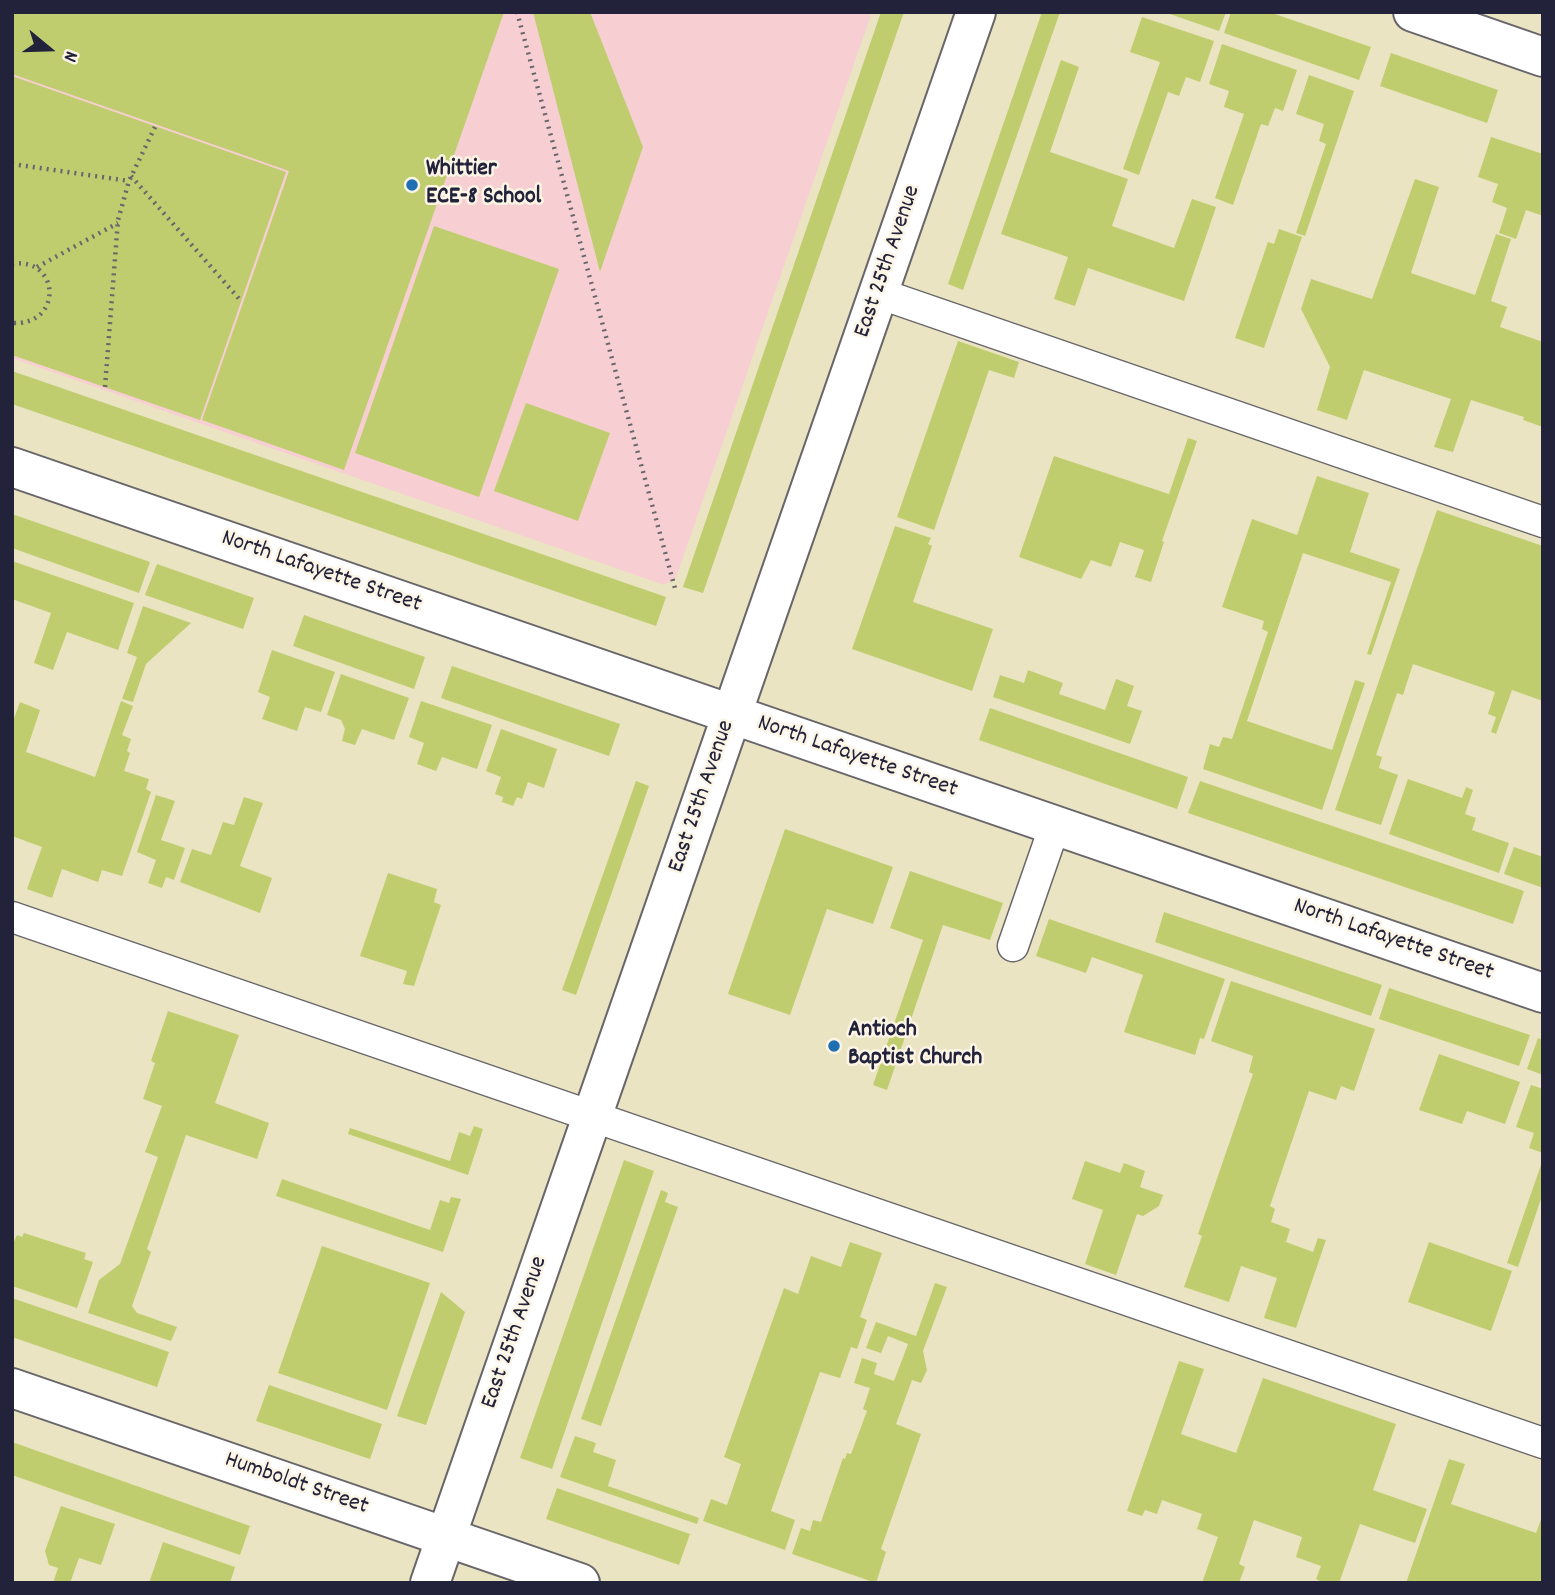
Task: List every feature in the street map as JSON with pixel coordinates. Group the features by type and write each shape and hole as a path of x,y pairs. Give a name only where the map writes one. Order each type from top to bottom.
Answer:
{"street":[{"name":"East 25th Avenue","path":"430,1583 976,12"},
{"path":"1413,12 1543,57"},
{"name":"North Lafayette Street","path":"12,467 1543,993"},
{"name":"Humboldt Street","path":"12,1388 580,1583"}],"lane":[{"path":"878,293 1543,522"},
{"path":"1013,946 1055,825"},
{"path":"12,917 1543,1443"}],"path":[{"path":"517,12 676,593"},
{"path":"105,387 118,223 130,179 155,127"},
{"path":"12,164 130,179 241,302"},
{"path":"36,268 118,223"},
{"path":"12,264 21,262 36,268 50,287 50,297 41,315 32,321 12,323"}],"shaded area":[{"name":"Whittier ECE-8 School","path":"12,12 872,12 676,578 664,585 12,358"}],"green space":[{"path":"12,12 504,12 344,470 202,420 289,171 12,74"},
{"path":"533,12 590,12 643,147 600,272"},
{"path":"881,12 904,12 703,593 683,587"},
{"path":"1042,12 1060,12 963,290 948,284"},
{"path":"1164,12 1226,12 1219,31"},
{"path":"1231,12 1269,12 1371,47 1359,80 1224,33"},
{"path":"1142,17 1214,41 1200,82 1186,77 1179,96 1168,92 1139,175 1123,169 1160,62 1130,52"},
{"path":"1222,44 1297,70 1283,111 1275,108 1268,126 1261,124 1233,205 1215,198 1244,114 1224,107 1229,91 1209,84"},
{"path":"1391,53 1498,90 1487,123 1380,86"},
{"path":"1061,60 1079,67 1050,152 1128,179 1112,226 1174,248 1192,199 1216,207 1184,301 1088,268 1075,306 1054,299 1068,257 1001,234"},
{"path":"1309,75 1354,91 1305,236 1296,233 1326,144 1319,141 1324,124 1296,114"},
{"path":"12,76 286,172 200,420 12,355"},
{"path":"1491,137 1543,154 1543,216 1526,210 1516,239 1499,233 1507,208 1492,202 1498,184 1478,177"},
{"path":"1415,179 1439,187 1411,273 1475,295 1496,234 1511,239 1491,301 1507,307 1500,327 1543,342 1543,427 1523,420 1524,417 1471,400 1453,452 1434,447 1451,399 1364,370 1347,420 1317,410 1330,367 1301,309 1311,279 1372,299"},
{"path":"434,226 559,269 479,497 355,453"},
{"path":"1279,229 1302,237 1264,348 1235,338 1268,242 1274,244"},
{"path":"958,341 1019,362 1014,378 989,370 934,530 897,517"},
{"path":"12,371 666,597 656,626 12,404"},
{"path":"526,403 610,433 578,521 494,491"},
{"path":"1188,438 1197,441 1162,541 1164,542 1151,582 1135,577 1144,550 1120,542 1111,567 1091,560 1081,579 1019,557 1054,456 1169,494"},
{"path":"1317,476 1369,493 1350,552 1400,569 1371,655 1367,654 1391,582 1303,553 1247,721 1332,750 1355,680 1365,683 1322,810 1203,769 1210,744 1219,747 1223,737 1232,739 1268,632 1262,629 1264,621 1222,607 1252,519 1297,535"},
{"path":"1437,510 1543,546 1543,701 1512,690 1496,734 1491,732 1496,717 1488,714 1495,692 1413,664 1403,695 1397,693 1376,755 1382,757 1379,768 1398,775 1381,825 1335,810"},
{"path":"12,514 150,562 139,593 12,548"},
{"path":"895,526 931,538 928,544 932,546 913,602 993,629 972,691 852,649"},
{"path":"12,561 134,603 118,650 67,632 53,670 34,663 51,613 12,599"},
{"path":"157,564 254,598 243,629 145,595"},
{"path":"143,606 191,623 146,664 133,702 122,699 137,657 127,653"},
{"path":"304,615 425,657 414,689 293,646"},
{"path":"272,650 335,672 321,712 305,707 297,731 262,719 270,697 258,692"},
{"path":"452,666 620,724 609,756 441,698"},
{"path":"1028,670 1063,683 1059,694 1105,710 1116,679 1134,686 1127,706 1142,711 1130,744 993,697 1000,675 1024,683"},
{"path":"341,674 409,698 394,740 362,729 355,745 342,741 345,729 341,720 327,715"},
{"path":"121,701 133,706 122,735 131,739 124,771 149,779 146,789 151,792 122,876 102,870 98,882 62,869 52,898 27,889 42,847 12,836 12,724 20,702 40,710 26,752 95,777"},
{"path":"421,701 492,725 477,769 442,757 436,771 417,764 424,743 409,737"},
{"path":"990,708 1188,777 1177,809 979,740"},
{"path":"501,729 557,749 544,788 528,782 522,799 517,797 513,806 502,802 503,797 495,794 501,777 486,771"},
{"path":"1408,779 1462,798 1466,787 1473,790 1465,814 1476,818 1472,830 1509,843 1499,873 1389,834"},
{"path":"636,781 649,786 576,995 562,990"},
{"path":"1200,781 1524,891 1513,924 1188,813"},
{"path":"156,795 175,801 161,840 185,848 174,880 166,877 162,888 148,883 156,860 137,852"},
{"path":"244,797 263,803 240,866 272,878 260,913 180,882 192,849 211,855 223,822 234,825"},
{"path":"785,829 893,867 873,924 827,909 790,1015 728,994"},
{"path":"1514,847 1543,857 1543,888 1504,874"},
{"path":"910,871 1003,903 990,940 943,925 887,1090 873,1085 923,940 890,928"},
{"path":"388,873 437,889 434,902 441,905 414,986 403,984 407,971 360,956"},
{"path":"1164,912 1382,985 1371,1016 1155,942"},
{"path":"1049,919 1225,979 1204,1039 1200,1038 1195,1055 1124,1032 1143,975 1092,957 1086,973 1036,956"},
{"path":"1231,981 1375,1029 1354,1091 1341,1086 1336,1100 1309,1091 1270,1206 1275,1209 1271,1222 1290,1229 1286,1242 1313,1252 1318,1238 1326,1240 1296,1328 1264,1318 1277,1278 1241,1266 1229,1302 1184,1287 1202,1236 1198,1234 1253,1074 1249,1072 1253,1056 1211,1041"},
{"path":"1389,988 1530,1035 1519,1066 1379,1019"},
{"path":"168,1011 239,1035 215,1103 269,1123 257,1159 186,1135 147,1249 151,1252 132,1306 137,1313 177,1327 171,1341 88,1313 99,1280 120,1264 158,1157 145,1152 162,1106 143,1099 155,1063 151,1061"},
{"path":"1538,1038 1543,1040 1543,1075 1527,1069"},
{"path":"1439,1054 1520,1082 1505,1124 1467,1111 1462,1124 1419,1110"},
{"path":"1531,1085 1543,1089 1543,1153 1529,1148 1534,1133 1516,1127"},
{"path":"474,1126 483,1129 468,1175 348,1134 350,1128 450,1161 459,1132 470,1136"},
{"path":"1543,1159 1543,1193 1518,1267 1507,1263"},
{"path":"624,1160 654,1171 552,1469 520,1458"},
{"path":"1085,1161 1120,1173 1124,1163 1145,1171 1140,1187 1163,1195 1159,1206 1143,1216 1137,1214 1116,1275 1085,1264 1103,1210 1072,1199"},
{"path":"282,1179 430,1230 440,1200 449,1203 451,1197 461,1199 443,1252 276,1196"},
{"path":"661,1190 668,1193 665,1202 678,1207 601,1426 581,1419"},
{"path":"24,1233 86,1253 84,1259 93,1262 77,1308 12,1286 12,1246 17,1235 22,1237"},
{"path":"850,1242 882,1253 860,1317 867,1320 857,1349 851,1347 840,1378 820,1372 771,1511 795,1520 785,1550 703,1521 711,1499 727,1505 741,1464 724,1457 784,1288 798,1294 811,1256 841,1267"},
{"path":"1429,1242 1512,1271 1491,1331 1408,1302"},
{"path":"322,1246 430,1283 387,1410 278,1373"},
{"path":"935,1283 947,1287 923,1351 927,1370 921,1383 912,1380 896,1424 921,1434 881,1549 886,1552 876,1583 792,1554 801,1528 810,1531 813,1520 821,1522 843,1458 845,1459 847,1453 851,1454 867,1411 863,1409 870,1388 854,1383 862,1358 877,1363 874,1374 894,1381 908,1344 888,1336 881,1353 866,1348 876,1322 916,1336"},
{"path":"441,1292 465,1312 426,1425 397,1416"},
{"path":"12,1298 169,1352 157,1387 12,1337"},
{"path":"1179,1361 1204,1369 1181,1434 1236,1453 1263,1378 1396,1424 1373,1490 1427,1509 1415,1543 1360,1524 1339,1583 1324,1583 1316,1579 1321,1566 1296,1557 1302,1537 1254,1520 1239,1564 1245,1567 1239,1583 1202,1583 1218,1537 1197,1529 1202,1514 1162,1500 1157,1514 1145,1510 1142,1516 1127,1511"},
{"path":"269,1385 382,1424 370,1459 256,1421"},
{"path":"575,1436 596,1443 593,1452 616,1460 608,1486 699,1518 697,1524 560,1477"},
{"path":"12,1442 250,1526 240,1555 12,1475"},
{"path":"1449,1459 1465,1464 1451,1504 1536,1533 1543,1514 1543,1583 1406,1583"},
{"path":"557,1488 690,1534 679,1565 546,1519"},
{"path":"61,1506 115,1524 101,1565 79,1558 70,1583 53,1583 58,1568 49,1565 45,1551"},
{"path":"163,1542 235,1567 230,1583 149,1583"}],"place":[{"name":"Whittier ECE-8 School","path":"412,185"},
{"name":"Antioch Baptist Church","path":"834,1046"}]}
